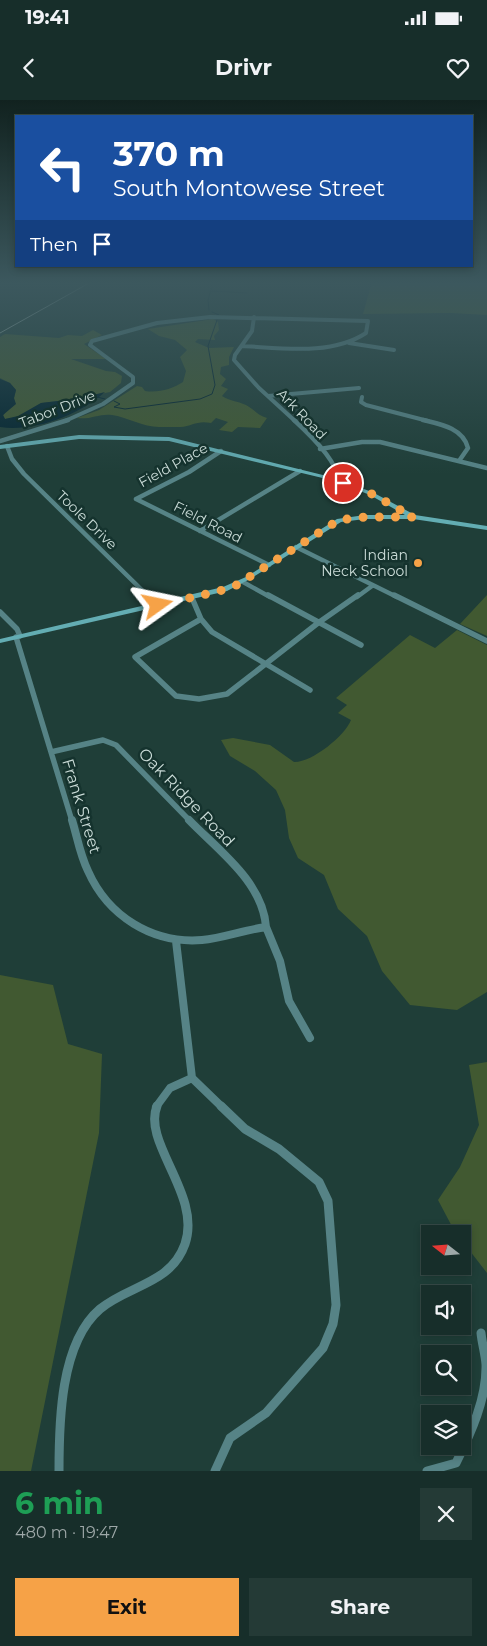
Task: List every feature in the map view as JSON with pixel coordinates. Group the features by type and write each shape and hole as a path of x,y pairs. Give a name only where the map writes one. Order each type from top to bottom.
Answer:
{"main road":[{"path":"3,447 69,438 132,437 168,439 337,480 372,494 413,517"},
{"path":"0,640 216,592 243,582 339,520 365,517 413,517 487,528"}],"street":[{"name":"Tabor Drive","path":"0,441 36,431 96,408 133,383 133,377 91,346"},
{"path":"242,346 297,348 318,346"},
{"name":"Ark Road","path":"242,346 235,355 234,360 268,396 295,420 320,449 336,471 339,478 337,480"},
{"path":"368,346 394,350"},
{"path":"268,396 359,388"},
{"path":"362,396 361,402 366,405 441,426 461,434 467,441 468,448 459,461"},
{"path":"320,449 362,442 379,442 487,468"},
{"name":"Toole Drive","path":"3,447 24,474 158,605"},
{"name":"Field Place","path":"136,499 189,472 221,451"},
{"path":"200,531 300,471"},
{"name":"Field Road","path":"136,499 269,565"},
{"path":"296,547 487,641"},
{"path":"243,582 361,645"},
{"path":"201,620 135,657 176,696 198,699 227,694 264,663 372,586"},
{"path":"192,598 201,620 212,632 310,690"},
{"path":"0,612 16,629 18,636"},
{"name":"Frank Street","path":"18,636 93,885 114,912 156,936 176,941"},
{"name":"Oak Ridge Road","path":"52,752 103,740 123,751 247,879 265,910 266,927 280,961 289,1001 310,1038"},
{"path":"215,1471 230,1438 266,1413 323,1348 333,1324 336,1305 328,1201 320,1182 279,1150 245,1129 192,1078 176,941 208,939 243,929 266,927"},
{"path":"59,1471 62,1405 69,1366 85,1328 100,1310 167,1273 178,1263 184,1249 187,1238 184,1205 154,1125 158,1105 168,1088 181,1080 192,1078"},
{"path":"427,1471 456,1463 468,1440 483,1394 486,1365 481,1333"}],"green space":[{"path":"0,346 87,346 106,359 71,359 106,371 115,372 122,376 121,383 110,392 81,398 73,403 58,401 41,403 18,417 5,419 3,416 14,398 16,390 10,383 0,378"},
{"path":"182,346 234,347 229,357 229,365 221,367 220,374 226,379 221,386 228,389 222,396 246,405 267,418 260,428 238,427 232,432 219,430 228,422 216,418 211,423 198,423 180,427 155,427 112,415 77,418 99,410 137,386 142,387 145,391 160,391 183,382 186,371 180,357 187,350"},
{"path":"487,595 487,636 460,624"},
{"path":"457,630 487,645 487,992 457,1010 410,1005 382,971 367,936 338,909 324,875 298,858 289,838 285,810 276,790 255,771 230,756 221,740 233,738 270,745 294,762 309,758 335,741 351,720 338,713 347,705 336,698 410,635 435,648"},
{"path":"0,975 53,985 68,1044 102,1054 99,1133 31,1471 0,1471"},
{"path":"487,1062 487,1273 471,1252 471,1225 451,1225 438,1200 460,1167 479,1125 469,1065"}],"water":[{"path":"0,379 10,383 16,390 14,398 16,404 3,415 5,419 18,416 41,403 58,401 73,403 81,398 105,392 83,408 56,420 28,427 0,427"}],"waterway":[{"path":"114,401 120,404 114,407 125,409 200,399 212,394 215,385 208,346"},
{"path":"97,397 105,399"}],"place":[{"name":"Indian Neck School","path":"418,563"}],"route":[{"path":"158,605 235,586 339,520 355,517 413,517 372,494 343,483"}]}
